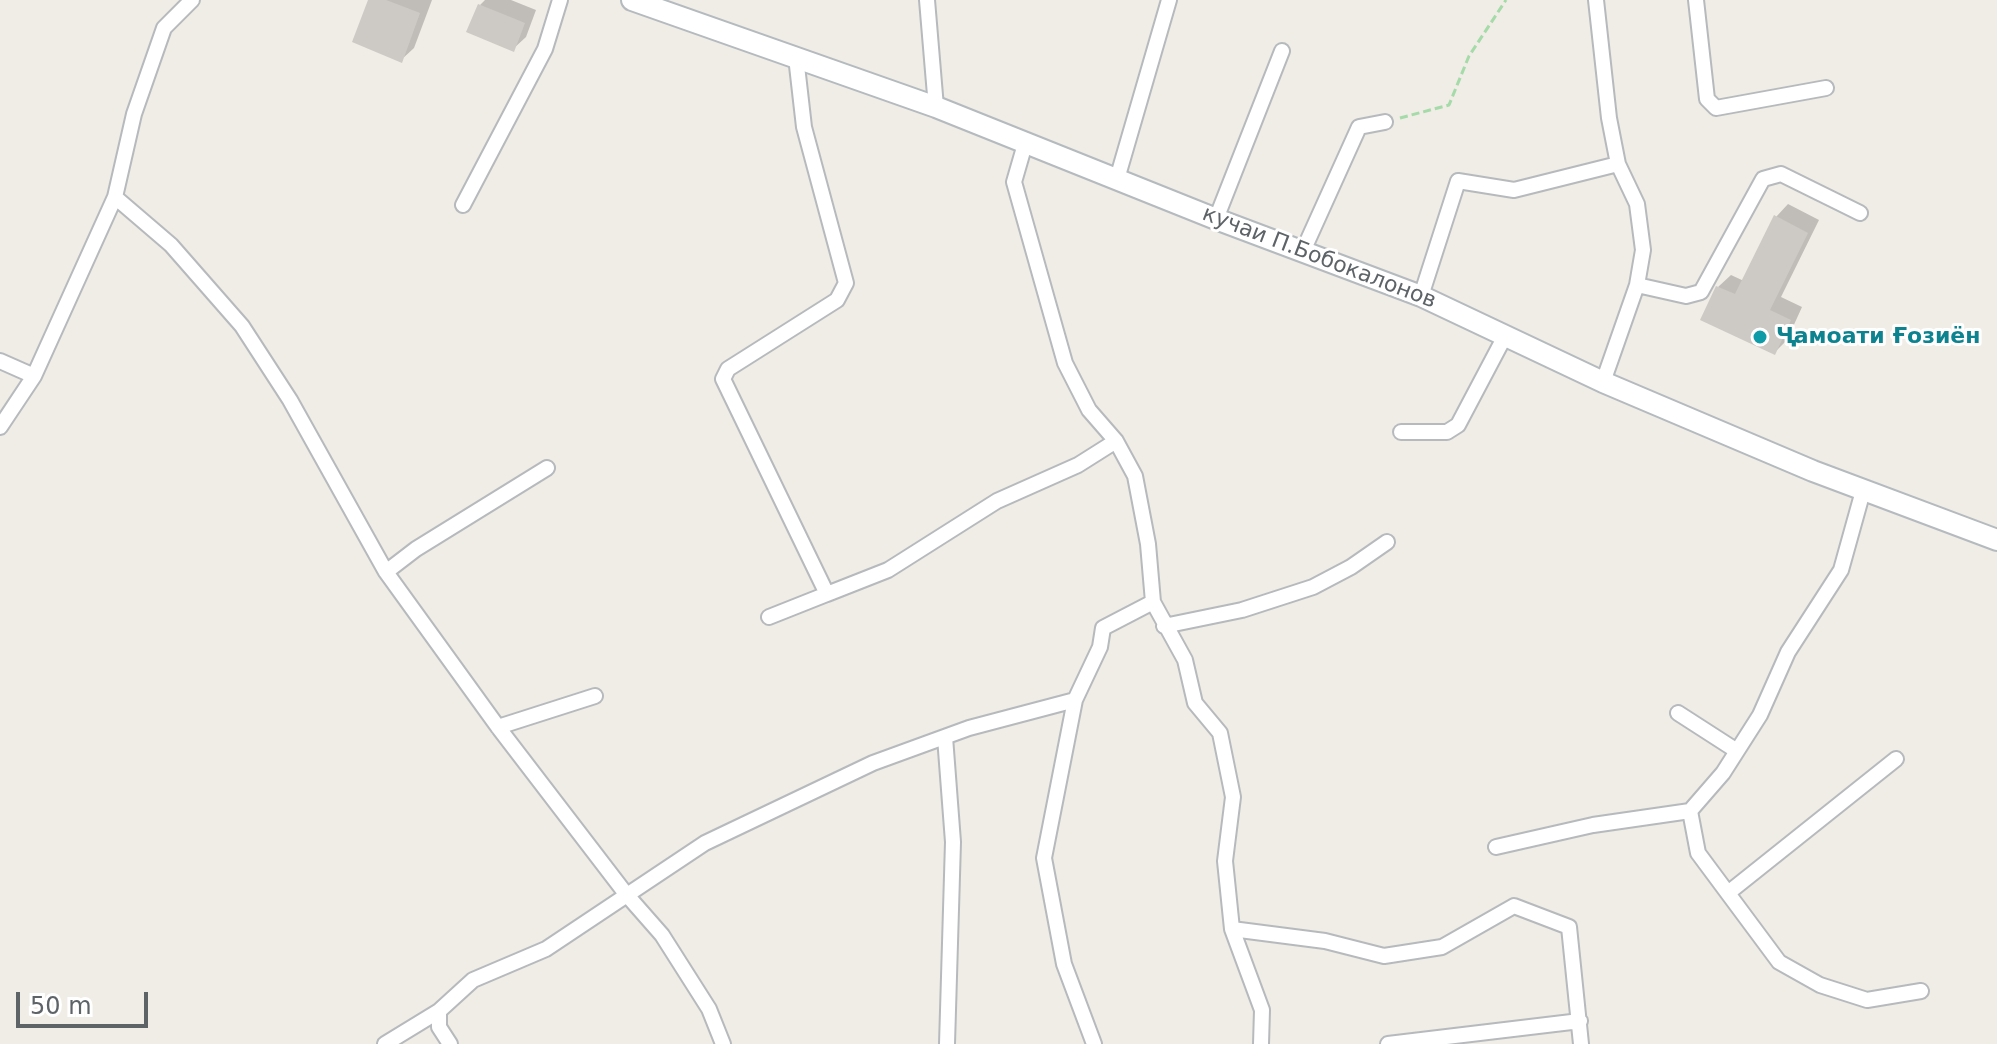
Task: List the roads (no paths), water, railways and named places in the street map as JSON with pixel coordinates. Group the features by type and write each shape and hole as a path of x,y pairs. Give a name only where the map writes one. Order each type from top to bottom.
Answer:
{"main road":[{"name":"кучаи П.Бобокалонов","path":"632,0 936,107 1216,219 1421,296 1603,382 1863,491 1997,540"}],"street":[{"path":"0,427 34,376 115,197 134,114 164,28 192,0"},
{"path":"463,205 545,49 560,0"},
{"path":"927,0 936,107"},
{"path":"1117,179 1169,0"},
{"path":"1596,0 1609,118 1618,164 1637,204 1643,250 1637,285 1603,382"},
{"path":"1696,0 1707,99 1716,108 1826,88"},
{"path":"1216,219 1282,51"},
{"path":"796,57 804,127 846,283 837,300 728,369 723,379 827,594"},
{"path":"1303,251 1359,127 1385,122"},
{"path":"1025,144 1014,182 1065,363 1089,410 1116,441 1135,476 1148,544 1153,602 1185,660 1195,703 1220,733 1233,797 1225,861 1232,929 1262,1010 1261,1044"},
{"path":"1421,296 1458,181 1524,189 1618,164"},
{"path":"1637,285 1686,296 1701,292 1763,179 1781,174 1860,213"},
{"path":"115,197 171,245 242,326 290,400 386,572 498,727 626,894 662,935 709,1009 723,1044"},
{"path":"1401,432 1447,432 1458,425 1505,336"},
{"path":"0,361 34,376"},
{"path":"769,617 888,570 997,501 1078,465 1116,441"},
{"path":"386,572 416,549 547,468"},
{"path":"1496,847 1593,825 1690,811 1737,751 1760,715 1788,652 1841,570 1863,491"},
{"path":"1164,626 1242,610 1313,587 1351,567 1387,542"},
{"path":"1094,1044 1064,964 1044,858 1075,700 1100,647 1103,628 1153,602"},
{"path":"498,727 595,696"},
{"path":"385,1044 439,1011 473,980 546,949 705,843 873,763 945,737 1075,700"},
{"path":"1678,713 1737,751"},
{"path":"945,737 953,842 947,1044"},
{"path":"1728,893 1896,759"},
{"path":"1690,811 1698,853 1779,962 1820,985 1867,1000 1921,991"},
{"path":"1232,929 1325,941 1384,956 1442,947 1514,906 1569,927 1581,1044"},
{"path":"439,1011 439,1027 450,1044"},
{"path":"1388,1044 1580,1021"}],"place":[{"name":"Ҷамоати Ғозиён","path":"1760,337"}]}
